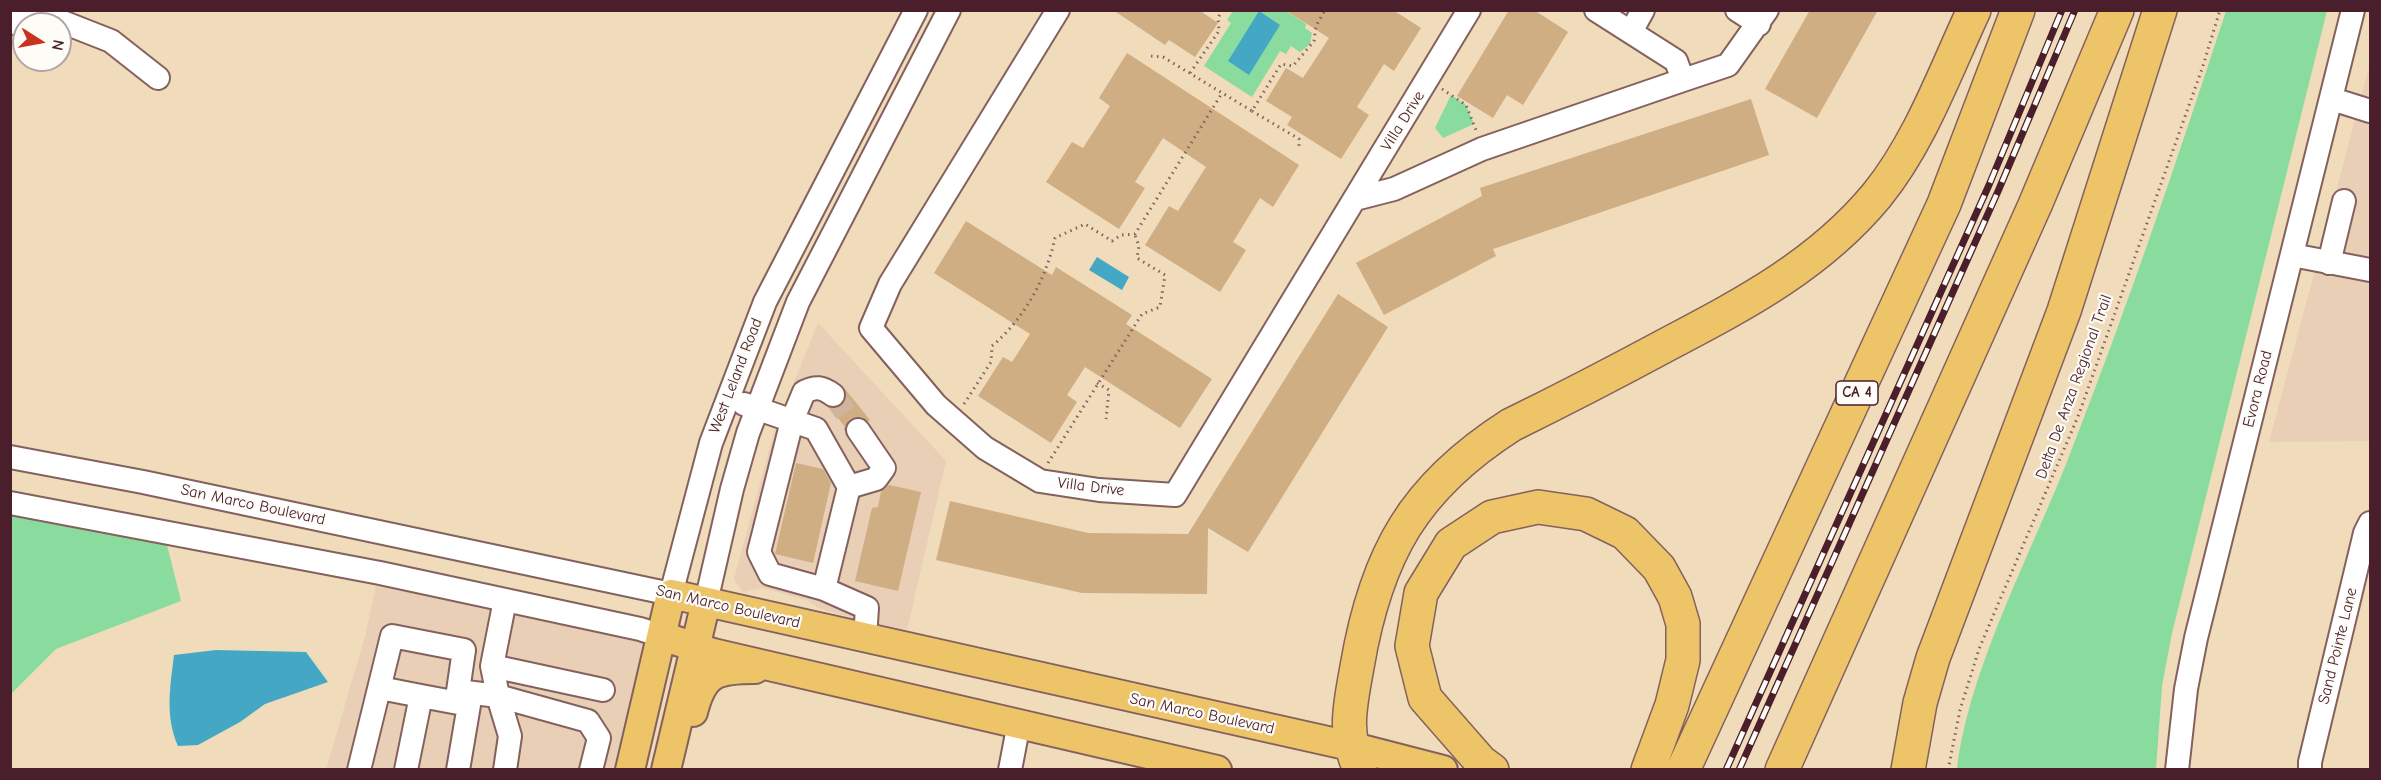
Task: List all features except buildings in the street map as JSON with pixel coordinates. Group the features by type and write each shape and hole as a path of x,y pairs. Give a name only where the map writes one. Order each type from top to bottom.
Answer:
{"highway":[{"path":"1355,758 1349,714 1368,612 1380,574 1396,539 1420,504 1448,472 1477,447 1511,425 1752,299 1800,269 1828,246 1878,193 1898,164 1974,10"},
{"name":"CA 4","path":"1683,770 1944,204 2018,10"},
{"path":"1782,770 2040,194 2117,10"},
{"path":"1908,770 1920,703 1933,658 2064,311 2160,10"},
{"path":"1805,770 1934,429"},
{"path":"1492,770 1457,736 1425,698 1412,646 1415,624 1421,593 1451,544 1492,517 1538,507 1586,514 1625,533 1659,568 1675,597 1683,624 1683,660 1672,705 1648,770"}],"main road":[{"name":"San Marco Boulevard","path":"671,594 865,638 1355,758 1443,770"},
{"name":"West Leland Road","path":"630,770 671,594"},
{"name":"West Leland Road","path":"666,770 706,602"},
{"path":"662,636 695,647 779,668 1217,770"},
{"path":"679,770 699,692 708,679 727,671 779,668"}],"street":[{"name":"West Leland Road","path":"671,594 711,443 726,397 765,302 916,10"},
{"name":"West Leland Road","path":"706,602 732,489 757,408 798,302 949,10"},
{"name":"Villa Drive","path":"1058,10 890,284 871,328 936,405 985,448 1040,481 1099,490 1175,495 1469,10"},
{"path":"1596,10 1676,62 1683,80"},
{"path":"1631,32 1643,10"},
{"path":"1354,199 1394,189 1482,149 1728,64 1763,17 1737,10"},
{"name":"Evora Road","path":"2177,770 2186,689 2196,638 2353,10"},
{"path":"10,23 55,19 111,41 158,78"},
{"path":"2332,99 2370,111"},
{"path":"2329,263 2344,201"},
{"path":"2292,255 2370,270"},
{"path":"833,395 825,389 814,387 804,392 792,421 759,552 770,574 824,590 867,608 865,638"},
{"path":"726,397 816,429 849,487 824,590"},
{"path":"849,487 876,479 884,468 858,430"},
{"name":"San Marco Boulevard","path":"10,457 143,482 671,594"},
{"path":"10,503 380,573 662,636"},
{"name":"Sand Pointe Lane","path":"2310,770 2310,762 2370,523"},
{"path":"505,600 492,666 510,736 505,770"},
{"path":"359,770 392,636 464,650 457,697"},
{"path":"492,666 603,690"},
{"path":"380,688 421,696 498,696 588,721 599,738 591,770"},
{"path":"406,770 421,696"},
{"path":"457,697 469,705 458,770"},
{"path":"1010,770 1019,723"}],"path":[{"path":"1190,74 1219,31 1218,18 1222,10"},
{"path":"1251,111 1281,63 1293,66 1300,55 1309,50 1314,40 1316,26 1325,10"},
{"name":"Delta De Anza Regional Trail","path":"1948,770 1960,710 1979,649 2079,414 2203,66 2220,10"},
{"path":"1151,56 1163,57 1299,139 1299,149"},
{"path":"1428,80 1466,105 1482,149"},
{"path":"1040,481 1059,443 1142,314 1160,307 1165,275 1137,258 1138,246 1135,234 1222,93"},
{"path":"954,421 991,362 992,346 1011,330 1049,267 1056,238 1084,224 1112,241 1121,235 1135,234"},
{"path":"1097,382 1109,390 1106,419"}],"shaded area":[{"path":"2368,71 2370,71 2370,441 2269,442"},
{"path":"818,323 946,461 907,630 852,618 818,608 807,600 762,588 743,592 734,579 774,432"},
{"path":"376,585 649,644 621,769 326,770 366,633"}],"green space":[{"path":"1233,11 1286,11 1306,24 1305,28 1312,33 1310,44 1300,52 1291,46 1286,54 1280,51 1252,97 1204,66 1231,23 1227,20"},
{"path":"2226,11 2327,11 2172,633 2162,686 2156,769 1957,769 1974,692 1988,652 2068,459 2131,292"},
{"path":"1451,95 1466,105 1474,124 1443,138 1435,128"},
{"path":"11,503 164,533 181,601 56,649 11,694"}],"water":[{"path":"1259,11 1280,25 1249,75 1228,61"},
{"path":"1097,257 1129,277 1122,290 1089,270"},
{"path":"216,650 306,652 328,682 265,704 240,722 198,745 178,746 170,713 174,655"}],"tunnel":[{"path":"833,395 858,430"}],"railway":[{"path":"1726,770 1989,185 2062,10"},
{"path":"1739,770 1999,189 2075,10"}]}
